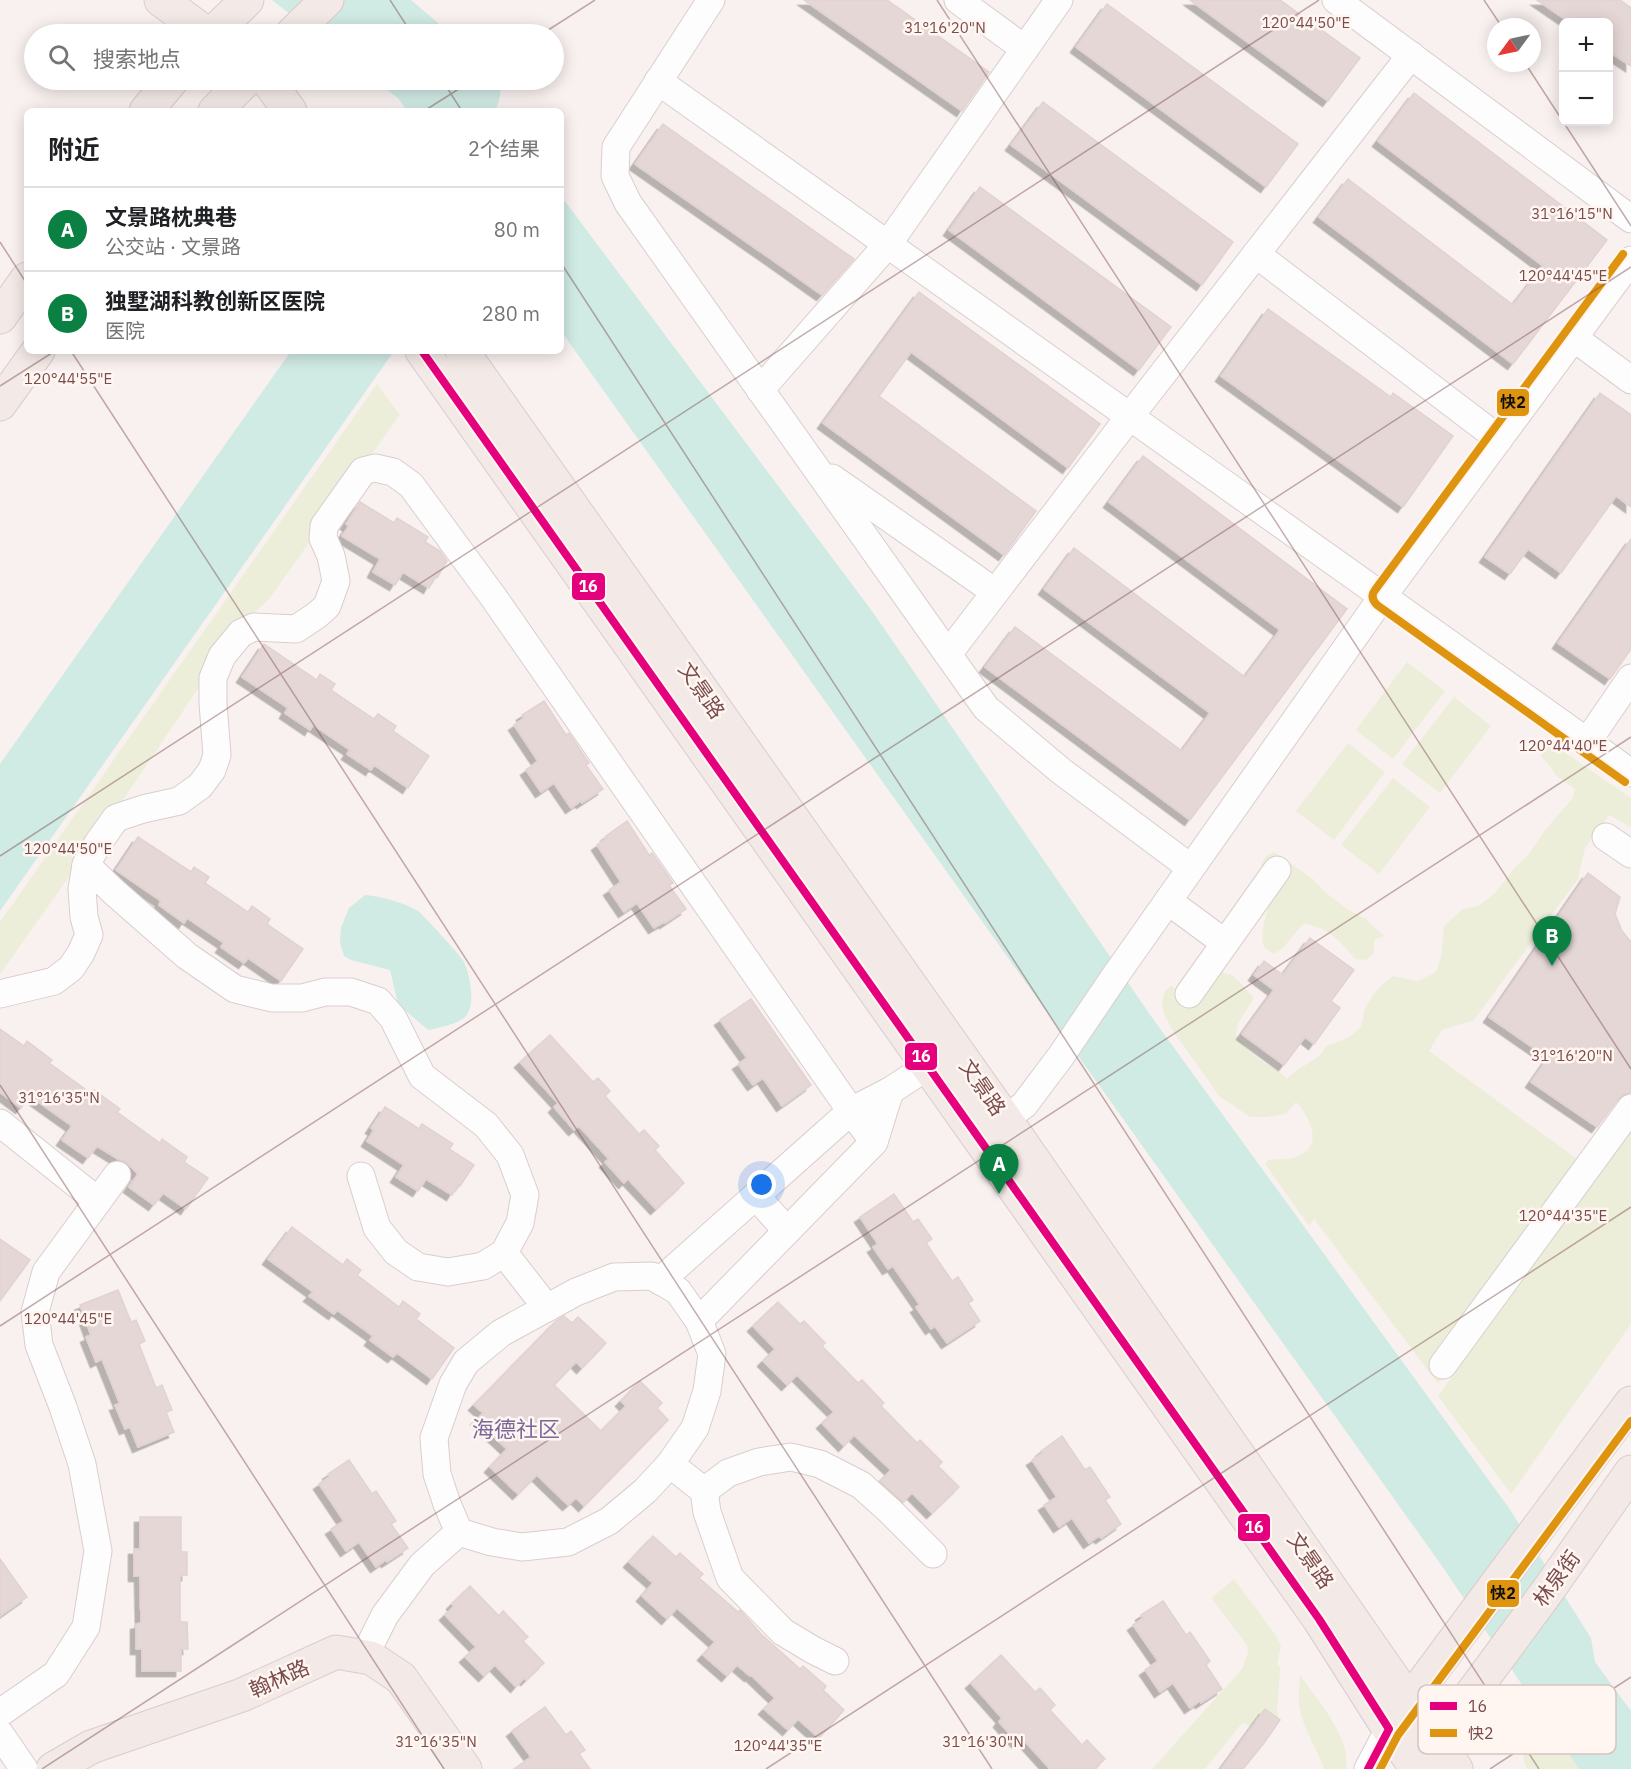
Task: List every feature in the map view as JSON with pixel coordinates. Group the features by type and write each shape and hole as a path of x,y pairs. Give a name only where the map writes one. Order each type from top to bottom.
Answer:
{"main road":[{"path":"161,0 193,24"},
{"path":"222,24 247,0"},
{"path":"302,24 327,0"},
{"path":"149,108 164,90"},
{"path":"274,90 288,108"},
{"path":"0,317 24,283"},
{"path":"0,404 36,354"},
{"name":"文景路","path":"424,354 1319,1618 1417,1769"},
{"name":"文景路","path":"464,354 1005,1119 1418,1715"},
{"name":"林泉街","path":"1422,1685 1631,1403"},
{"name":"林泉街","path":"1478,1685 1631,1472"},
{"name":"翰林路","path":"52,1769 91,1748 242,1695 336,1653 371,1658 401,1678 465,1769"},
{"name":"林泉街","path":"1389,1729 1418,1690"},
{"name":"林泉街","path":"1417,1769 1427,1754"},
{"name":"文景路","path":"1445,1754 1456,1769"}],"street":[{"path":"711,0 616,147 615,176 628,203 986,708 1060,771 1191,868"},
{"path":"958,0 1025,49"},
{"path":"760,390 888,244 1059,0"},
{"path":"1336,0 1631,219"},
{"path":"948,654 1411,55"},
{"path":"658,81 1631,773"},
{"path":"1256,254 1499,439"},
{"path":"1005,1119 1024,1105 1061,1056 1383,596 1631,260"},
{"path":"1574,338 1631,380"},
{"path":"816,467 996,592"},
{"path":"0,994 54,981 71,968 89,935 84,916 82,889 86,865 98,843 116,818 143,808 179,801 200,786 212,770 217,755 213,678 222,656 242,633 254,627 296,629 327,606 336,581 331,556 323,538 324,526 363,471 375,468 393,472 411,484 494,598 874,1142"},
{"path":"1587,741 1631,678"},
{"path":"1606,837 1631,854"},
{"path":"86,865 187,956 235,989 272,998 302,998 325,992 351,992 378,1001 393,1018 422,1076 486,1125 510,1155 525,1195 520,1223 504,1253 483,1266 448,1272 418,1267 396,1252 377,1228 361,1176"},
{"path":"1189,994 1277,870"},
{"path":"1168,901 1225,943"},
{"path":"660,1281 851,1111 890,1091 928,1066"},
{"path":"699,1321 874,1142 890,1091"},
{"path":"1443,1365 1631,1108"},
{"path":"0,1123 98,1201"},
{"path":"0,1713 56,1674 86,1627 98,1551 82,1464 39,1345 35,1312 46,1272 117,1175"},
{"path":"756,1196 787,1231"},
{"path":"504,1253 547,1308"},
{"path":"652,1276 660,1281 678,1291 699,1321 712,1354 707,1391 695,1428 669,1464 645,1491 609,1521 568,1542 522,1547 492,1542 459,1532 437,1474 434,1438 453,1384 466,1362 501,1333 576,1292 614,1277 652,1276"},
{"path":"704,1491 728,1473 759,1462 791,1457 820,1464 861,1485 933,1554"},
{"path":"669,1464 704,1491 707,1512 730,1578 783,1632 835,1661"},
{"path":"364,1657 385,1615 422,1565 459,1532"},
{"name":"林泉街","path":"1368,1769 1389,1729"},
{"path":"0,1734 24,1769"}],"green space":[{"path":"377,384 400,415 269,599 239,628 113,815 0,974 0,922"},
{"path":"1407,662 1445,691 1393,759 1356,730"},
{"path":"1454,697 1491,726 1440,793 1402,764"},
{"path":"1548,741 1631,798 1631,827 1609,815 1585,848 1578,879 1474,1020 1442,1030 1429,1051 1591,1169 1438,1384 1314,1219 1309,1226 1265,1164 1268,1160 1296,1157 1305,1152 1312,1139 1312,1131 1306,1116 1296,1102 1286,1114 1250,1117 1219,1096 1173,1031 1164,1014 1162,1004 1164,992 1171,986 1184,993 1221,972 1234,976 1254,998 1238,1023 1236,1035 1254,1055 1287,1079 1319,1056 1326,1046 1357,1031 1370,999 1380,986 1393,976 1418,981 1436,972 1441,957 1444,926 1463,909 1478,906 1494,894 1572,799 1575,789 1556,776 1541,756"},
{"path":"1348,743 1385,772 1334,840 1296,811"},
{"path":"1393,778 1430,807 1379,874 1341,845"},
{"path":"1274,852 1313,879 1325,892 1347,909 1366,919 1384,936 1374,940 1374,953 1366,960 1355,959 1326,931 1303,924 1282,949 1273,954 1265,948 1262,937 1270,897 1261,865 1265,857"},
{"path":"1631,1124 1631,1324 1511,1494 1438,1396"},
{"path":"1234,1579 1275,1634 1281,1646 1277,1665 1280,1667 1277,1711 1280,1720 1265,1709 1252,1728 1243,1722 1205,1769 1152,1769 1242,1669 1248,1653 1247,1645 1211,1598"},
{"path":"1300,1675 1339,1732 1344,1745 1346,1769 1324,1769 1300,1710"},
{"path":"1523,1754 1568,1754 1579,1769 1527,1769"}],"water":[{"path":"272,0 411,0 439,24 303,24"},
{"path":"387,90 500,90 496,108 405,108 398,98"},
{"path":"564,200 872,611 1153,1019 1509,1508 1591,1638 1595,1662 1612,1685 1522,1685 1442,1566 564,335"},
{"path":"289,354 392,354 0,911 0,764"},
{"path":"365,895 392,900 418,911 462,959 471,989 471,1004 463,1019 428,1030 398,1004 390,970 344,956 340,943 341,928 349,908"},
{"path":"1616,1691 1631,1711 1631,1769 1579,1769 1569,1754 1616,1754"}],"building":[{"path":"804,0 887,0 989,72 962,111"},
{"path":"1190,0 1280,0 1360,58 1328,101"},
{"path":"1537,0 1620,0 1631,8 1631,66 1613,54 1613,18 1563,18"},
{"path":"1107,4 1298,144 1266,187 1076,47"},
{"path":"1414,93 1607,240 1513,364 1319,217 1348,179 1513,305 1543,266 1378,141"},
{"path":"1043,102 1233,242 1202,285 1011,145"},
{"path":"663,124 854,259 822,295 635,164"},
{"path":"980,187 1171,327 1139,370 949,230"},
{"path":"919,292 1100,424 1068,468 911,352 879,396 1036,511 1004,555 823,423"},
{"path":"1268,309 1391,397 1393,393 1453,436 1403,507 1221,376"},
{"path":"1600,393 1631,415 1631,507 1616,496 1561,573 1528,549 1510,574 1485,557"},
{"path":"1143,456 1347,609 1190,820 985,667 1015,627 1182,751 1210,713 1044,589 1074,548 1245,677 1280,630 1109,502"},
{"path":"360,502 394,523 397,518 428,537 425,542 440,551 447,561 429,588 403,572 395,585 373,572 380,559 342,536 349,526 346,524"},
{"path":"1631,539 1631,649 1610,679 1558,643"},
{"path":"264,644 317,680 320,674 335,684 331,690 374,719 378,714 396,726 393,731 429,756 408,788 374,765 371,770 347,754 350,750 313,725 310,730 285,713 288,708 242,677"},
{"path":"544,701 566,735 569,733 589,763 586,765 603,789 571,808 554,783 541,792 526,770 538,761 514,725 524,718 522,715"},
{"path":"627,821 649,855 652,853 673,883 669,885 686,909 654,928 637,903 624,912 609,890 621,882 597,845"},
{"path":"138,837 191,872 194,867 209,877 205,883 248,912 252,906 270,919 267,924 303,949 281,981 248,958 244,963 221,947 224,943 187,918 184,923 159,905 161,901 116,870"},
{"path":"1588,873 1620,897 1615,914 1622,931 1631,942 1631,1093 1619,1098 1597,1127 1531,1082 1548,1058 1489,1017"},
{"path":"1310,938 1354,970 1331,1001 1340,1008 1314,1044 1305,1037 1284,1065 1242,1034 1274,990 1254,975 1264,961 1283,975"},
{"path":"751,999 811,1085 782,1106 763,1078 753,1085 738,1064 747,1058 720,1020"},
{"path":"0,1029 24,1046 27,1041 52,1060 49,1063 92,1094 94,1090 120,1109 117,1112 160,1143 162,1139 187,1157 184,1162 208,1178 186,1209 163,1193 154,1205 129,1187 138,1174 126,1162 97,1146 88,1158 62,1140 72,1126 30,1096 21,1108 0,1092"},
{"path":"550,1035 593,1082 598,1078 610,1091 605,1096 639,1134 644,1130 659,1146 655,1150 684,1183 656,1209 628,1179 624,1183 605,1162 609,1159 579,1126 574,1130 554,1107 558,1103 520,1062"},
{"path":"385,1107 419,1129 422,1124 453,1144 449,1149 474,1165 452,1195 426,1179 418,1191 396,1177 404,1165 367,1141 374,1130 371,1128"},
{"path":"894,1194 913,1222 918,1219 932,1239 926,1243 952,1281 958,1277 973,1300 968,1303 980,1321 947,1343 935,1326 931,1329 916,1307 920,1305 893,1266 888,1269 873,1247 878,1244 860,1217"},
{"path":"292,1227 343,1265 347,1259 361,1270 357,1275 399,1307 403,1301 420,1314 416,1319 454,1348 432,1379 397,1353 393,1357 370,1340 373,1336 337,1310 334,1314 309,1296 313,1292 268,1259"},
{"path":"0,1239 30,1260 0,1301"},
{"path":"118,1290 131,1322 136,1320 145,1341 139,1344 156,1388 162,1385 172,1410 166,1412 174,1432 138,1447 130,1427 125,1429 115,1405 120,1404 102,1359 96,1362 86,1337 91,1335 80,1305"},
{"path":"778,1302 800,1324 804,1321 825,1343 822,1346 858,1383 862,1380 884,1403 881,1406 917,1443 920,1440 942,1462 938,1466 959,1487 932,1513 912,1493 903,1502 880,1481 891,1470 854,1435 844,1446 822,1423 834,1412 797,1375 787,1385 763,1361 775,1349 753,1326"},
{"path":"564,1316 572,1323 578,1317 606,1343 582,1368 576,1362 554,1385 601,1431 626,1406 621,1401 640,1381 662,1403 657,1408 668,1420 584,1506 576,1498 568,1505 537,1475 518,1494 490,1467 507,1449 476,1420 483,1413 474,1405 556,1321"},
{"path":"1062,1436 1085,1470 1090,1467 1110,1497 1105,1500 1121,1524 1101,1538 1099,1536 1089,1543 1072,1518 1059,1527 1044,1505 1057,1497 1032,1460"},
{"path":"349,1460 372,1494 376,1491 396,1521 391,1524 408,1548 376,1567 359,1542 346,1551 331,1529 344,1521 319,1484 329,1477 328,1474"},
{"path":"140,1517 181,1517 181,1552 187,1552 187,1575 180,1576 180,1622 187,1622 188,1649 181,1649 181,1671 142,1671 142,1649 136,1649 136,1624 141,1623 140,1576 134,1576 134,1549 140,1549"},
{"path":"653,1536 676,1557 680,1553 703,1574 699,1578 738,1612 740,1610 761,1634 800,1669 803,1666 826,1686 823,1690 844,1710 819,1738 798,1719 788,1730 764,1709 775,1698 751,1675 737,1665 727,1676 703,1655 715,1642 677,1608 667,1619 642,1596 653,1583 629,1562"},
{"path":"0,1559 27,1597 0,1616"},
{"path":"470,1586 499,1616 503,1611 528,1637 523,1641 544,1663 516,1687 495,1665 484,1676 465,1657 476,1647 445,1615 454,1606 452,1604"},
{"path":"1163,1601 1186,1635 1190,1632 1210,1661 1206,1665 1222,1689 1190,1708 1173,1683 1160,1692 1145,1670 1158,1661 1133,1625 1143,1618 1141,1615"},
{"path":"1001,1655 1035,1692 1040,1688 1055,1705 1050,1710 1082,1745 1087,1740 1105,1759 1094,1769 1050,1769 1022,1738 1017,1742 999,1722 1002,1718 971,1683"},
{"path":"545,1707 566,1735 571,1731 585,1750 579,1754 590,1769 514,1769 531,1757 512,1731"},
{"path":"1265,1709 1280,1720 1264,1743 1243,1769 1221,1769"}],"transit line":[{"name":"快2","path":"1623,254 1375,590 1373,599 1377,605 1625,782"},
{"name":"16","path":"424,354 1319,1619 1389,1729 1368,1769"},
{"name":"快2","path":"1435,1685 1631,1421"},
{"name":"快2","path":"1380,1769 1398,1735 1418,1708"}],"place":[{"name":"独墅湖科教创新区医院","path":"1552,966"},
{"name":"文景路枕典巷","path":"999,1194"}],"district":[{"name":"海德社区","path":"516,1428"}]}
